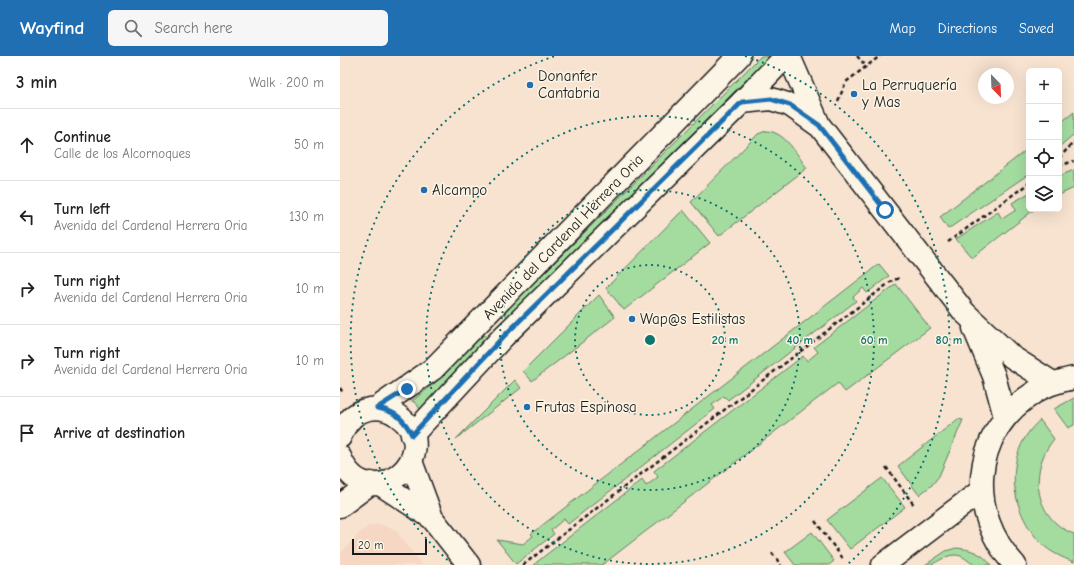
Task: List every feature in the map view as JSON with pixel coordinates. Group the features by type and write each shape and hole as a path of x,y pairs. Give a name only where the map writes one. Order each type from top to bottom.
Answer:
{"main road":[{"name":"Avenida del Cardenal Herrera Oria","path":"340,437 346,424 353,417 368,409 377,408 433,369 739,56"},
{"name":"Avenida del Cardenal Herrera Oria","path":"412,435 503,337 742,102 786,56"},
{"path":"789,56 819,125 972,321 1012,357 1053,383"},
{"path":"742,102 771,99 790,105 819,125"},
{"path":"972,321 994,376 1006,417"},
{"path":"1015,565 1004,554 992,534 984,513 982,471 987,453 994,435 1006,417 1032,393 1053,383 1074,378"},
{"path":"340,506 376,484 393,480 404,472 411,461 414,448 412,435 405,421 392,412 377,408"},
{"path":"340,457 344,467 361,481 376,484 432,518"},
{"path":"411,461 432,518 469,565"},
{"path":"883,565 982,490"}],"path":[{"path":"857,56 866,66"},
{"path":"838,101 846,82 880,56"},
{"path":"1062,155 1074,142"},
{"path":"1062,165 1074,161"},
{"path":"948,242 1026,185"},
{"path":"523,565 893,280 900,278"},
{"path":"340,388 343,393"},
{"path":"886,467 914,505"},
{"path":"815,521 844,560"},
{"path":"772,553 781,565"}],"shaded area":[{"path":"379,524 395,529 422,565 340,565 340,554 361,532 369,526"}],"green space":[{"path":"761,56 770,56 508,318 504,313"},
{"path":"1074,112 1074,134 1062,144 1062,140 1062,122"},
{"path":"766,131 773,132 785,139 807,168 719,236 691,202 758,134"},
{"path":"1026,150 1026,176 948,229 940,217"},
{"path":"1074,170 1074,188 1062,194 1062,176"},
{"path":"1026,195 1026,212 1031,212 972,258 956,239 998,212 1002,219 1016,210 1012,203"},
{"path":"683,210 710,243 624,310 606,288"},
{"path":"879,264 889,276 867,293 863,288 853,297 856,301 728,400 724,396 712,405 715,409 568,524 564,519 551,530 554,534 516,564 497,540 523,544 533,536 531,534"},
{"path":"896,284 930,328 845,392 838,383 602,565 533,565 642,480 646,486 658,477 654,471 803,356 807,361 818,352 814,347"},
{"path":"599,295 615,317 532,381 523,371"},
{"path":"483,334 489,339 420,410 417,404 412,401 434,384"},
{"path":"515,380 521,388 456,439"},
{"path":"1074,398 1074,425 1068,428 1054,409"},
{"path":"958,419 963,420 939,476 932,485 919,495 898,466"},
{"path":"1040,420 1054,439 1046,451 1041,465 1038,479 1039,492 1043,506 1050,517 1061,527 1074,534 1074,562 1049,550 1042,544 1031,531 1022,515 1017,499 1014,482 1015,465 1020,449 1028,433"},
{"path":"882,478 905,507 850,549 827,520"},
{"path":"812,532 834,561 829,565 795,565 785,552"},
{"path":"956,548 976,552 984,557 991,565 975,565 963,557 951,555 929,565 925,565 946,551"}],"place":[{"name":"Donanfer Cantabria","path":"530,85"},
{"name":"La Perruquería y Mas","path":"854,94"},
{"name":"Alcampo","path":"424,190"},
{"name":"Wap@s Estilistas","path":"632,319"},
{"name":"Frutas Espinosa","path":"527,407"}],"route":[{"path":"407,389 377,408 392,412 405,421 412,435 503,337 742,102 771,99 790,105 819,125 885,210"}]}
